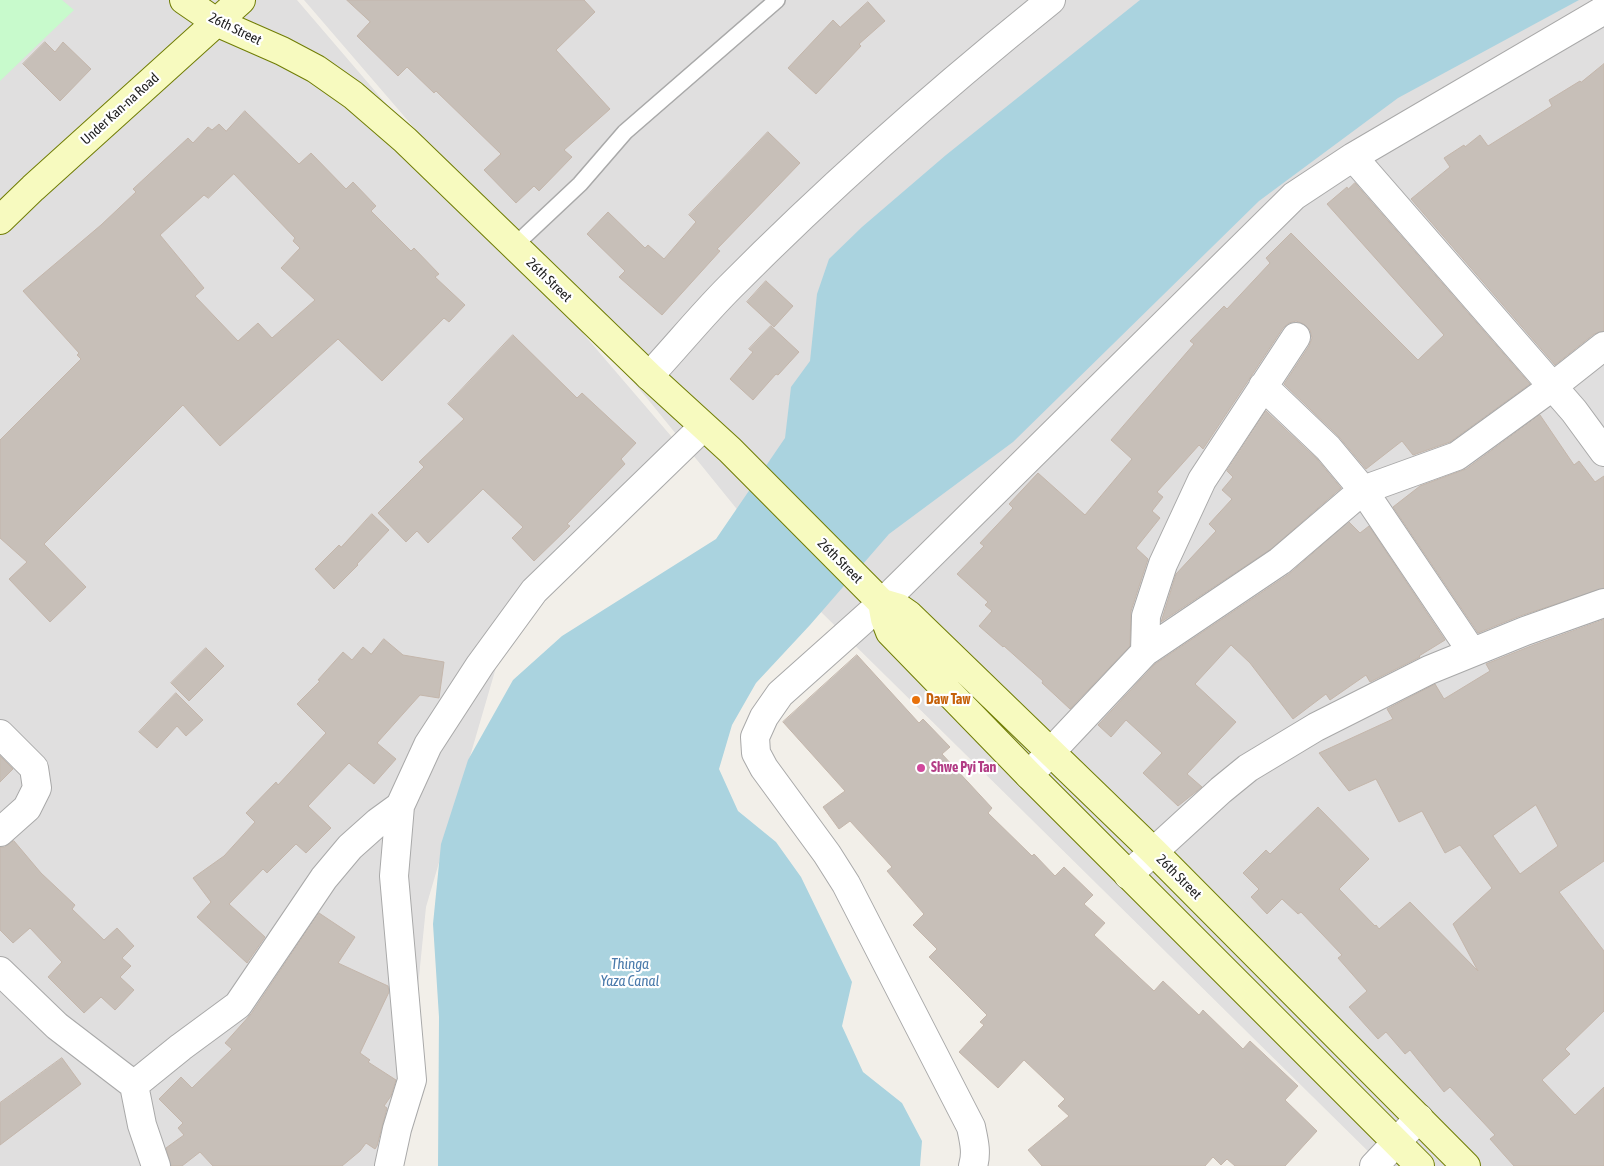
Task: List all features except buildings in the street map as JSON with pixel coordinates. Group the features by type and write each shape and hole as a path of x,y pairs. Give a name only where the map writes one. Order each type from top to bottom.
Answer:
{"main road":[{"name":"26th Street","path":"184,0 216,22 316,68 353,95 405,140 649,376 730,450 874,595 909,615 1154,852 1466,1166"},
{"name":"Under Kan-na Road","path":"0,220 241,0"},
{"path":"874,595 890,632 1029,776 1420,1166"}],"street":[{"path":"649,376 729,288 814,205 968,66 1051,0"},
{"path":"973,1166 975,1142 970,1127 846,884 822,847 764,768 756,753 755,737 764,717 780,694 874,595 1294,196 1353,157 1604,10"},
{"path":"1353,157 1574,411 1604,452"},
{"path":"1145,652 1146,616 1163,564 1202,480 1296,337"},
{"path":"1029,776 1145,652 1280,562 1363,490 1457,456 1552,387 1604,346"},
{"path":"1263,386 1328,448 1363,490 1472,652"},
{"path":"389,1166 397,1129 412,1080 394,876 400,806 428,745 480,665 534,590 703,427"},
{"path":"1128,875 1221,790 1248,768 1316,727 1429,670 1525,631 1604,604"},
{"path":"0,734 34,768 37,788 27,808 0,832"},
{"path":"134,1085 238,1005 324,878 350,847 378,822 400,806"},
{"path":"0,972 57,1026 134,1085 142,1125 156,1166"},
{"path":"1374,1166 1419,1118"}],"lane":[{"path":"514,246 580,184 625,132 777,0"}],"shaded area":[{"path":"0,0 297,0 677,443 514,606 426,907 400,1166 0,1166"},
{"path":"304,0 1604,0 1604,1166 1383,1166 817,608 646,397"}],"green space":[{"path":"0,0 62,0 74,10 0,81"}],"water":[{"name":"Thinga Yaza Canal","path":"1140,0 1579,0 1398,98 1259,201 1013,442 889,534 810,625 756,683 732,725 719,769 738,811 776,842 801,877 852,982 842,1026 863,1072 902,1103 922,1141 920,1166 438,1166 439,1017 433,924 441,844 468,760 513,680 562,636 716,539 785,438 791,387 810,361 817,294 829,259 862,227 946,155"}],"place":[{"name":"Daw Taw","path":"916,700"},
{"name":"Shwe Pyi Tan","path":"921,768"}]}
